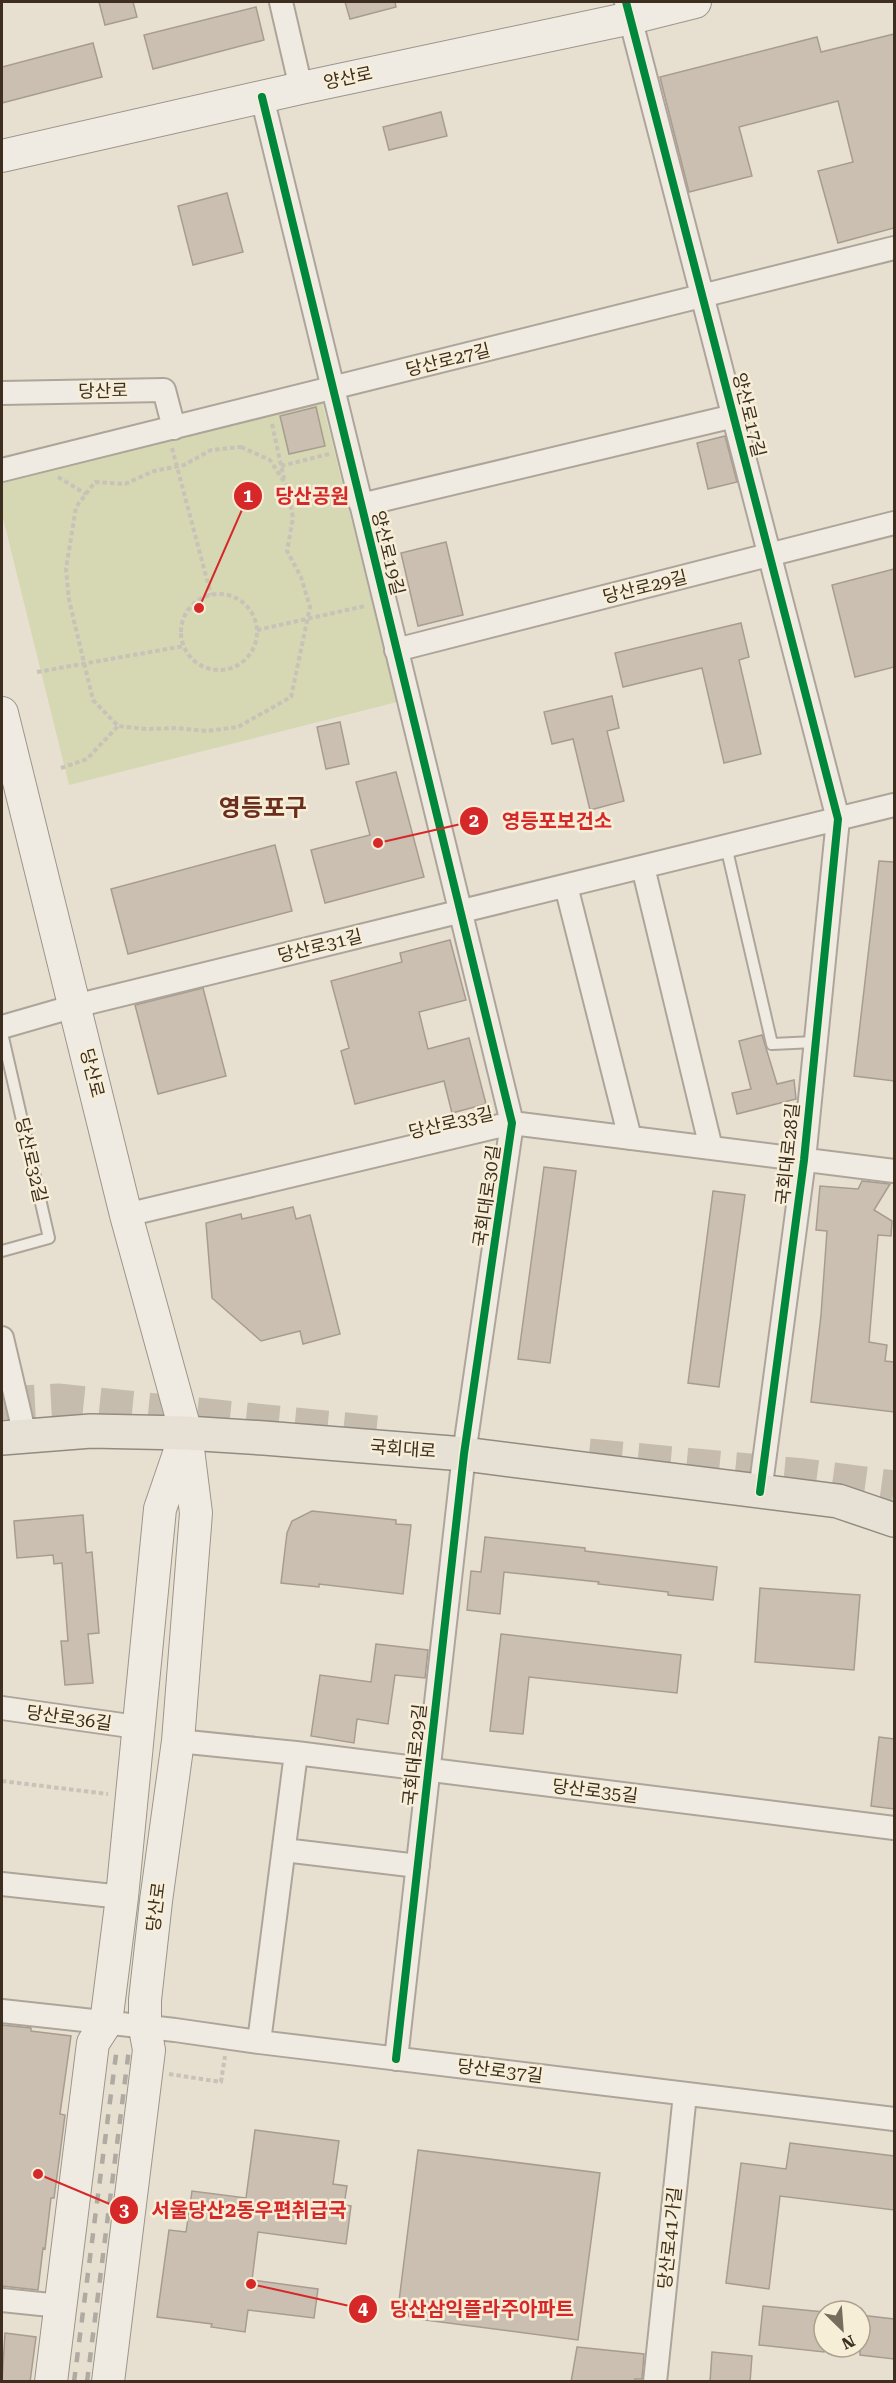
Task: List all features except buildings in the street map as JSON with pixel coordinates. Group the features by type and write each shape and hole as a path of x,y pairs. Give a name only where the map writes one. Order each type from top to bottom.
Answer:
{"main road":[{"name":"양산로","path":"2,156 302,88 629,10 695,2"},
{"name":"당산로","path":"2,713 6,749 75,1006 126,1215 186,1432 196,1514 178,1741 145,2000 145,2028 149,2050 108,2382"},
{"name":"국회대로","path":"13,1437 90,1431 186,1432 464,1454 838,1501 894,1520"},
{"name":"당산로","path":"51,2382 93,2043 106,2023 123,1888 160,1509 186,1432"},
{"name":"국회대로","path":"838,1501 894,1495"},
{"path":"123,1888 127,1917 133,1930 142,1934 149,1926 155,1911"}],"street":[{"path":"281,2 302,88"},
{"name":"양산로17길","path":"629,10 838,819"},
{"name":"양산로19길","path":"262,97 460,912"},
{"name":"당산로27길","path":"2,470 894,248"},
{"name":"당산로","path":"2,393 164,390 171,429"},
{"name":"양산로17길","path":"566,456 734,416"},
{"name":"양산로19길","path":"361,505 566,456"},
{"name":"당산로29길","path":"396,650 894,523"},
{"name":"당산로31길","path":"75,1006 894,805"},
{"name":"국회대로28길","path":"760,1492 804,1160 838,819"},
{"path":"643,867 711,1148"},
{"path":"566,886 630,1138"},
{"name":"국회대로30길","path":"460,912 512,1124 464,1454"},
{"path":"2,1027 75,1006"},
{"name":"당산로33길","path":"126,1215 512,1124 894,1171"},
{"path":"2,1338 13,1437"},
{"name":"국회대로29길","path":"396,2059 464,1454"},
{"name":"당산로36길","path":"2,1708 137,1727"},
{"name":"당산로35길","path":"178,1741 894,1828"},
{"path":"259,2042 296,1754"},
{"path":"284,1850 418,1866"},
{"name":"당산로","path":"2,1884 123,1888"},
{"name":"당산로37길","path":"2,2011 175,2030 894,2119"},
{"name":"당산로41가길","path":"655,2382 685,2094"},
{"path":"2,2300 60,2306"}],"lane":[{"path":"726,846 772,1044 815,1042"},
{"name":"당산로32길","path":"2,1033 49,1238 2,1251"}],"path":[{"path":"267,405 287,486 292,518 287,551 300,577 310,607 291,697 238,727 207,731 118,726 93,700 69,600 66,569 76,507 95,482 125,484 154,471 184,465 211,450 241,447 270,460 285,482"},
{"path":"171,429 177,466 211,595"},
{"path":"281,466 347,450"},
{"path":"222,594 242,602 250,609 257,630 257,640 246,659 238,666 228,669 206,668 197,663 184,646 181,636 186,614 201,599 222,594"},
{"path":"257,630 384,602"},
{"path":"37,672 184,646"},
{"path":"61,768 87,759 118,726"},
{"path":"2,1781 111,1794"},
{"path":"168,2074 221,2082"}],"green space":[{"path":"322,402 397,702 69,785 2,514 2,483"}],"tunnel":[{"path":"2,1403 58,1400 386,1433"},
{"path":"589,1455 804,1475 894,1487"}],"railway":[{"path":"74,2382 117,2047"},
{"path":"87,2382 129,2049"}],"cycle path":[{"path":"626,2 838,819 804,1160 760,1492"},
{"path":"262,97 512,1123 464,1454 396,2059"}],"place":[{"name":"당산공원","path":"199,608"},
{"name":"영등포보건소","path":"378,843"},
{"name":"서울당산2동우편취급국","path":"38,2174"},
{"name":"당산삼익플라주아파트","path":"251,2284"}],"district":[{"name":"영등포구","path":"263,808"}]}
